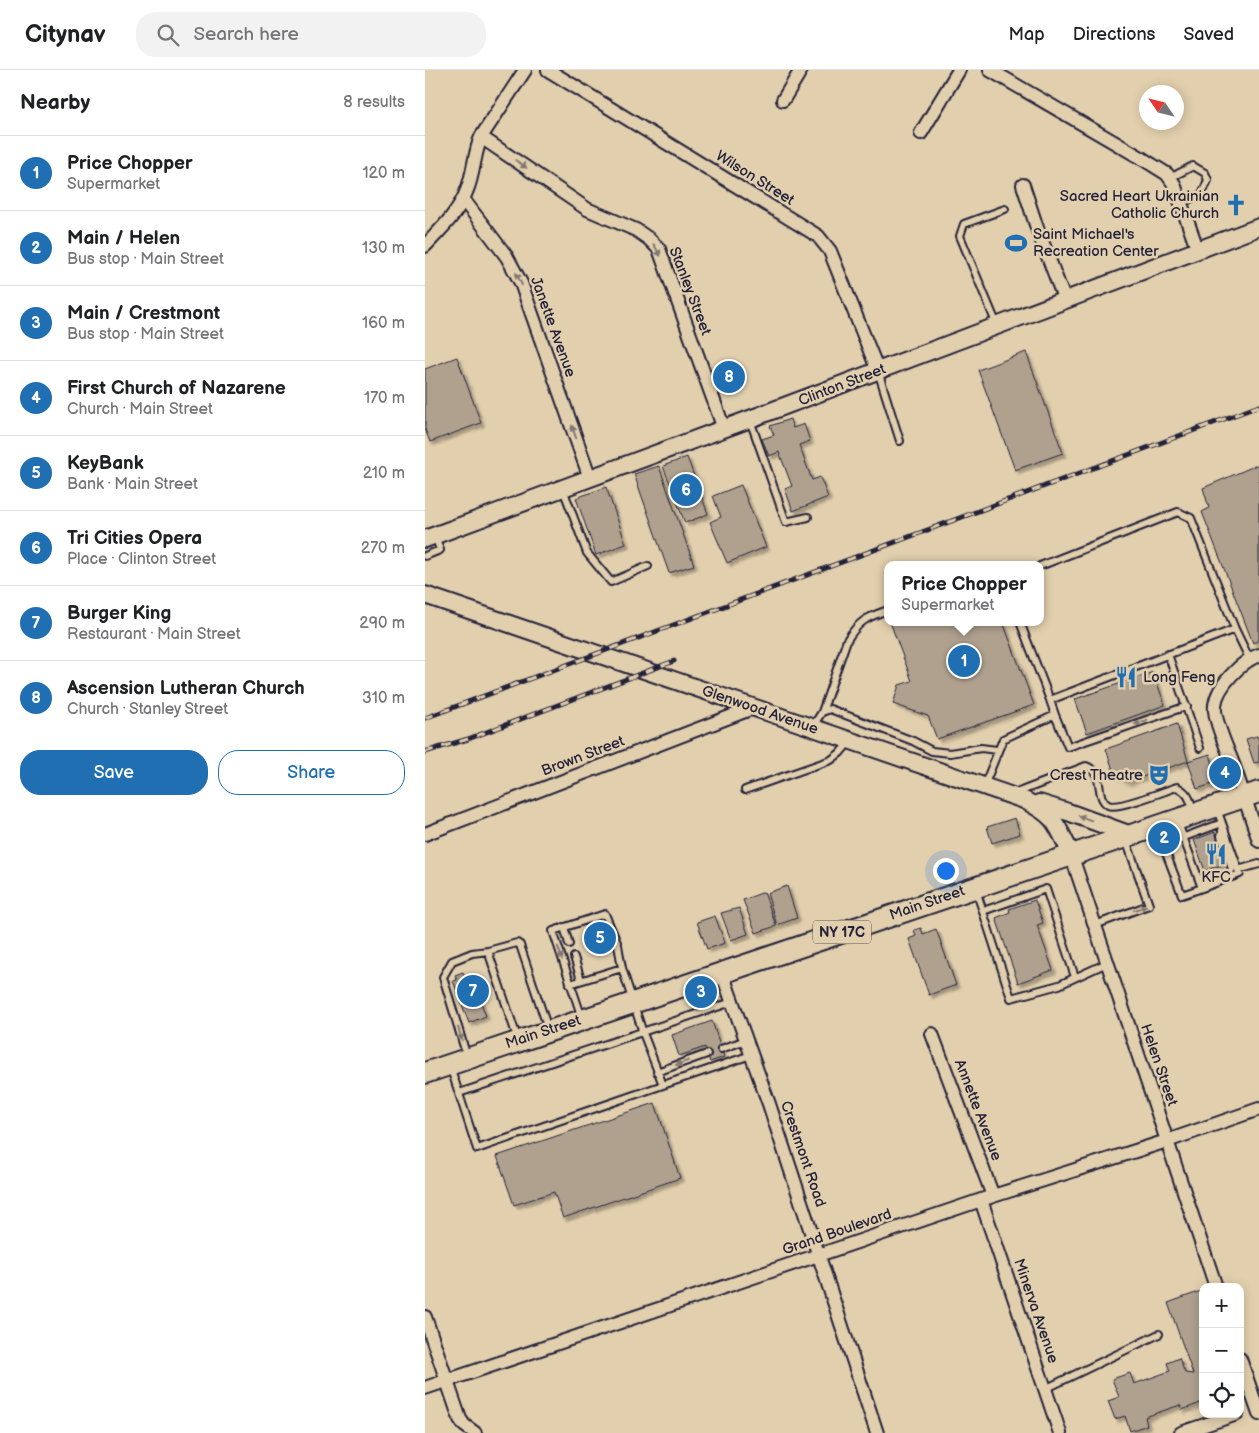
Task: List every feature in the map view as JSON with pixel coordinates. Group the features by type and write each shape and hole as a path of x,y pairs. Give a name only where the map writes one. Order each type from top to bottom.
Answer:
{"main road":[{"name":"Main Street","path":"425,1073 1186,816 1220,818 1252,795"}],"street":[{"path":"425,246 454,214 463,199 468,188 481,137 525,70"},
{"name":"Wilson Street","path":"548,70 818,236 830,251 878,371"},
{"path":"783,100 801,70"},
{"path":"921,133 959,70"},
{"path":"990,70 1167,174 1174,184 1197,252"},
{"name":"Stanley Street","path":"481,137 587,209 636,230 659,249 724,429"},
{"path":"1023,186 1065,301"},
{"name":"Janette Avenue","path":"463,199 507,257 521,283 590,478"},
{"name":"Clinton Street","path":"430,537 724,429 1259,227"},
{"name":"Glenwood Avenue","path":"425,595 1017,798 1044,810 1052,818 1071,854"},
{"path":"1254,657 1239,666 1227,681 1218,696 1215,706 1223,738 1252,795 1259,842"},
{"name":"Brown Street","path":"425,834 753,708"},
{"path":"1017,798 1068,812 1128,836"},
{"name":"Helen Street","path":"1071,854 1215,1283"},
{"name":"Crestmont Road","path":"722,973 819,1255 877,1433"},
{"name":"Annette Avenue","path":"932,1034 987,1198"},
{"name":"Grand Boulevard","path":"425,1388 987,1198 1167,1141 1259,1109"},
{"name":"Minerva Avenue","path":"987,1198 1060,1433"},
{"path":"425,1317 460,1419 463,1425 475,1433"},
{"path":"1244,1370 1258,1410 1244,1413"},
{"path":"1181,1433 1227,1418"}],"lane":[{"path":"1170,178 1193,166 1205,173 1209,180 1202,194 1181,203"},
{"path":"997,326 960,236 965,224 1005,209"},
{"path":"878,371 900,441"},
{"path":"750,419 786,522 808,517"},
{"path":"563,488 587,553 611,582 648,566"},
{"path":"1044,564 1178,512 1191,518 1235,629 1254,657"},
{"path":"425,556 440,550 430,537"},
{"path":"812,728 822,712 847,640 854,630 869,616 884,611"},
{"path":"1022,626 1068,746 1187,706"},
{"path":"1050,700 1235,629"},
{"path":"1168,654 1200,748"},
{"path":"822,712 830,710 840,712 913,741 932,751 950,753 981,748 997,750"},
{"path":"984,786 1003,739 1055,715"},
{"path":"745,790 831,760 840,754 850,741"},
{"path":"1017,798 1087,766 1093,768 1097,773 1104,800 1108,805 1115,806 1131,802 1177,787 1188,794 1183,838 1201,886"},
{"path":"1220,818 1221,836 1232,870 1229,875 1182,895 1163,845 1183,838 1220,818"},
{"path":"1201,886 1240,874 1220,818"},
{"path":"1095,925 1149,905 1128,836"},
{"path":"1238,870 1259,864"},
{"path":"975,887 1011,998 1059,985 1107,963"},
{"path":"983,911 1046,889 1075,977"},
{"path":"582,1019 553,931 605,914 618,945 622,968 643,1033 663,1085"},
{"path":"564,928 569,944"},
{"path":"549,1030 521,945 517,943 488,951 472,953 452,961 443,977 458,1061 459,1093 477,1149 751,1055"},
{"path":"488,951 518,1041"},
{"path":"574,957 581,980"},
{"path":"570,984 622,968"},
{"path":"459,1093 732,1002"},
{"path":"721,1048 746,1040"},
{"path":"657,1072 707,1054"},
{"path":"1045,1389 1159,1334"}],"building":[{"path":"1026,352 1063,453 1015,470 978,370"},
{"path":"457,357 481,423 430,442 425,429 425,369"},
{"path":"790,419 793,428 804,424 810,441 799,445 812,480 820,477 828,497 793,511 785,489 792,486 779,452 769,456 762,439 774,435 770,426"},
{"path":"687,457 708,514 685,523 663,466"},
{"path":"1259,464 1259,640 1253,643 1202,512 1209,508 1203,488"},
{"path":"659,466 694,565 669,573 634,474"},
{"path":"741,485 766,547 727,563 710,522 721,517 713,496"},
{"path":"606,487 626,544 596,555 576,498"},
{"path":"891,626 1004,626 1034,705 937,739 928,716 893,704 899,685 912,681"},
{"path":"1153,672 1165,705 1087,733 1075,699"},
{"path":"1177,724 1188,761 1128,782 1115,776 1106,749"},
{"path":"1257,736 1259,741 1259,762 1254,763 1246,739"},
{"path":"1210,754 1218,782 1197,789 1188,761"},
{"path":"1015,818 1020,834 992,843 987,827"},
{"path":"1215,832 1226,863 1205,871 1194,840"},
{"path":"787,886 797,918 777,925 767,893"},
{"path":"764,892 776,926 756,933 743,900"},
{"path":"1035,900 1043,923 1037,925 1053,970 1018,983 996,918 1010,912 1009,909"},
{"path":"739,908 748,934 731,940 721,913"},
{"path":"715,916 725,943 707,949 697,922"},
{"path":"921,928 923,934 936,929 956,985 929,995 909,939 916,936 914,930"},
{"path":"463,972 467,982 472,979 486,1016 469,1023 453,981 457,980 455,975"},
{"path":"712,1021 724,1057 710,1062 705,1047 679,1056 672,1035"},
{"path":"655,1103 680,1178 563,1218 554,1192 514,1205 497,1156"},
{"path":"1199,1292 1199,1404 1182,1410 1180,1405 1145,1417 1147,1425 1130,1431 1125,1416 1115,1419 1108,1401 1119,1397 1112,1379 1130,1373 1134,1384 1170,1371 1167,1363 1179,1358 1185,1373 1193,1374 1168,1303"}],"railway":[{"path":"425,718 1259,406"},
{"path":"425,752 468,739 674,661"}],"place":[{"name":"Sacred Heart Ukrainian Catholic Church","path":"1236,205"},
{"name":"Saint Michael's Recreation Center","path":"1016,243"},
{"name":"Ascension Lutheran Church","path":"729,377"},
{"name":"Tri Cities Opera","path":"686,490"},
{"name":"Price Chopper","path":"964,661"},
{"name":"Long Feng","path":"1126,677"},
{"name":"First Church of Nazarene","path":"1225,773"},
{"name":"Crest Theatre","path":"1159,775"},
{"name":"Main / Helen","path":"1164,838"},
{"name":"KFC","path":"1216,854"},
{"name":"KeyBank","path":"600,938"},
{"name":"Burger King","path":"473,991"},
{"name":"Main / Crestmont","path":"701,992"}]}
